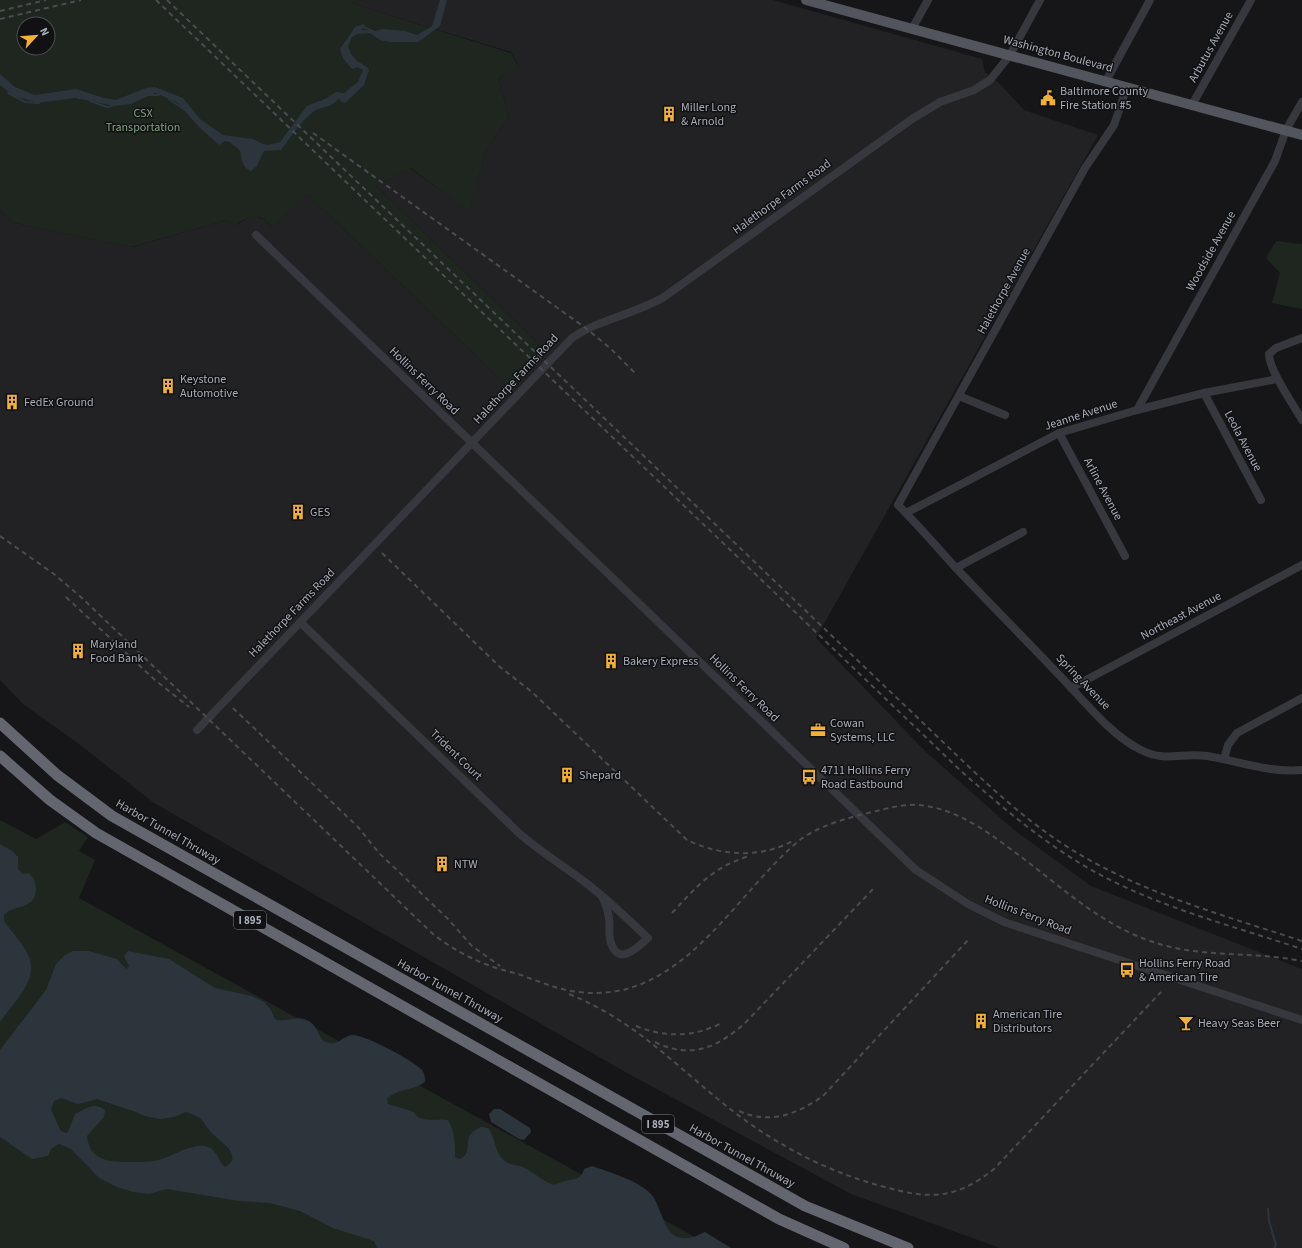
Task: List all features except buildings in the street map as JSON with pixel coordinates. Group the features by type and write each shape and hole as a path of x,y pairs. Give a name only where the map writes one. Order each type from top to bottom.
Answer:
{"highway":[{"name":"Harbor Tunnel Thruway","path":"0,723 35,756 89,800 112,816 805,1206 908,1248"},
{"name":"I 895","path":"0,756 74,818 96,833 779,1219 844,1248"}],"main road":[{"name":"Washington Boulevard","path":"811,1 1302,135"}],"street":[{"path":"912,29 928,0"},
{"name":"Halethorpe Farms Road","path":"197,730 572,338 588,329 648,306 664,297 912,119 940,102 982,85 997,72 1010,55 1040,0"},
{"path":"1106,81 1150,0"},
{"name":"Arbutus Avenue","path":"1192,105 1250,0"},
{"name":"Halethorpe Avenue","path":"898,505 960,396 1085,168 1114,125 1127,87"},
{"name":"Woodside Avenue","path":"1137,410 1275,161 1286,130 1302,102"},
{"name":"Hollins Ferry Road","path":"256,235 796,754 897,854 916,870 941,888 968,904 1004,922 1302,1020"},
{"path":"1302,338 1276,348 1268,354 1270,364 1277,379 1302,420"},
{"name":"Jeanne Avenue","path":"906,513 1059,433 1137,410 1204,393 1277,379"},
{"name":"Leola Avenue","path":"1204,393 1261,500"},
{"path":"960,396 1005,416"},
{"name":"Arline Avenue","path":"1059,433 1125,556"},
{"name":"Spring Avenue","path":"898,505 956,568 1116,733 1141,750 1152,755 1166,758 1191,754 1224,759 1268,769 1302,770"},
{"path":"956,568 1023,532"},
{"name":"Northeast Avenue","path":"1072,688 1302,565"},
{"name":"Trident Court","path":"300,623 520,834 550,859 602,896 648,938 630,953 619,953 611,944 608,915 602,896"},
{"path":"1224,759 1228,745 1237,734 1302,698"}],"shaded area":[{"path":"364,0 773,0 982,59 985,72 999,83 1024,110 1098,135 816,638 925,751 1013,829 1091,886 1302,969 1302,1248 1000,1248 851,1194 627,1073 154,803 79,744 23,704 0,680 0,211 15,223 132,247 227,220 234,226 249,217 255,216 266,220 272,228 306,193 510,388 545,350 376,186 410,168 469,211 487,148 509,116 498,78 519,66 511,52 349,3"},
{"path":"440,0 447,0 440,26 418,42 390,42 380,40 370,33 357,34 352,37 348,46 351,54 357,61 369,70 364,85 345,103 341,102 339,98 333,104 313,112 300,125 281,150 264,151 257,166 251,171 243,164 240,150 237,146 233,143 225,141 219,145 198,126 177,102 155,93 131,104 115,106 75,98 38,103 14,96 0,85 0,74 15,87 35,95 76,89 104,98 116,100 146,88 155,87 183,98 200,119 223,135 253,139 268,145 280,142 307,106 327,98 336,92 344,93 358,82 363,70 357,67 353,69 351,68 343,58 340,49 355,27 364,24 365,25 361,30 375,31 383,29 405,31 417,35 432,26"},
{"path":"0,844 12,851 18,857 18,869 23,874 29,873 31,875 36,885 36,890 32,901 28,904 13,909 4,915 4,921 24,948 29,957 31,966 30,975 23,992 0,1022"},
{"path":"73,951 89,951 117,959 126,969 129,966 124,956 128,951 169,959 215,988 252,996 264,1002 271,1010 275,1019 304,1019 316,1028 321,1038 326,1042 334,1043 352,1035 377,1043 417,1066 422,1070 425,1076 425,1082 420,1085 391,1095 387,1099 388,1104 414,1112 417,1117 429,1120 448,1120 455,1143 455,1157 460,1159 464,1157 472,1132 481,1127 488,1128 500,1156 506,1162 521,1166 551,1184 557,1184 577,1178 583,1173 584,1169 592,1166 630,1180 644,1188 654,1198 664,1221 673,1234 679,1238 688,1238 705,1232 731,1248 377,1248 374,1241 333,1228 300,1211 270,1203 239,1201 167,1189 149,1194 133,1192 117,1187 99,1178 71,1149 59,1144 51,1149 48,1156 32,1159 0,1137 0,1050 46,990 56,964 65,955","holes":["61,1098 78,1104 97,1099 145,1116 160,1119 174,1117 186,1112 201,1119 210,1131 228,1148 231,1153 231,1162 225,1167 214,1151 208,1147 202,1146 196,1146 152,1161 118,1162 103,1159 97,1156 93,1151 89,1145 87,1136 104,1117 105,1110 101,1107 94,1106 86,1108 75,1114 68,1132 65,1133 60,1130 51,1109 54,1101"]},
{"path":"494,1109 500,1109 530,1128 531,1132 524,1140 519,1139 491,1122 489,1114"}],"green space":[{"name":"CSX Transportation","path":"0,0 364,0 350,3 511,53 519,67 498,78 509,116 487,148 469,212 411,168 376,186 545,350 510,388 307,194 272,228 264,219 259,217 249,218 234,226 227,220 131,247 15,223 0,211"},
{"path":"1276,241 1302,244 1302,309 1272,303 1280,273 1266,258"},
{"path":"0,820 36,839 65,822 88,837 79,851 95,860 79,898 715,1248 0,1248"}],"waterway":[{"path":"360,29 364,27 374,32"},
{"path":"8,93 25,102 39,103"},
{"path":"148,95 159,95"},
{"path":"169,99 185,110"},
{"path":"90,101 107,107 112,106"},
{"path":"231,142 240,149"},
{"path":"1268,1209 1269,1221 1276,1245 1274,1248"}],"railway":[{"path":"0,11 46,0"},
{"path":"0,19 81,0"},
{"path":"156,0 961,771 1009,813 1060,851 1097,873 1121,885 1198,916 1302,949"},
{"path":"167,0 967,765 1021,813 1064,845 1132,881 1188,904 1302,941"},
{"path":"313,133 587,329 610,348 636,374"},
{"path":"0,536 54,574 82,598 433,934 459,952 473,959 545,984 578,992 615,991 647,981 676,964 703,941 776,862 801,839 825,826 842,820 887,808 912,805 933,807 948,811 975,824 1024,859 1080,903 1110,922 1142,938 1162,945 1202,952 1262,956 1302,961"},
{"path":"382,553 500,667 532,692 687,840 713,849 741,853 755,853 768,850 782,846 794,840"},
{"path":"66,597 155,680 189,707"},
{"path":"233,708 357,826 379,853 448,919 472,946 500,966"},
{"path":"672,913 706,878 725,866 749,856"},
{"path":"655,1042 681,1050 692,1050 715,1044 736,1031 875,887"},
{"path":"739,1111 762,1117 783,1116 803,1108 823,1096 969,939"},
{"path":"569,994 591,1004 631,1028 737,1114 756,1128 795,1152 859,1179 897,1190 926,1195 953,1192 966,1187 994,1169 1161,992"},
{"path":"636,1026 658,1033 679,1034 701,1031 722,1023"}],"place":[{"name":"Baltimore County Fire Station #5","path":"1048,98"},
{"name":"Miller Long & Arnold","path":"669,114"},
{"name":"Keystone Automotive","path":"168,386"},
{"name":"FedEx Ground","path":"12,402"},
{"name":"GES","path":"298,512"},
{"name":"Maryland Food Bank","path":"78,651"},
{"name":"Bakery Express","path":"611,661"},
{"name":"Cowan Systems, LLC","path":"818,730"},
{"name":"Shepard","path":"567,775"},
{"name":"4711 Hollins Ferry Road Eastbound","path":"809,777"},
{"name":"NTW","path":"442,864"},
{"name":"Hollins Ferry Road & American Tire","path":"1127,970"},
{"name":"American Tire Distributors","path":"981,1021"},
{"name":"Heavy Seas Beer","path":"1186,1023"}]}
